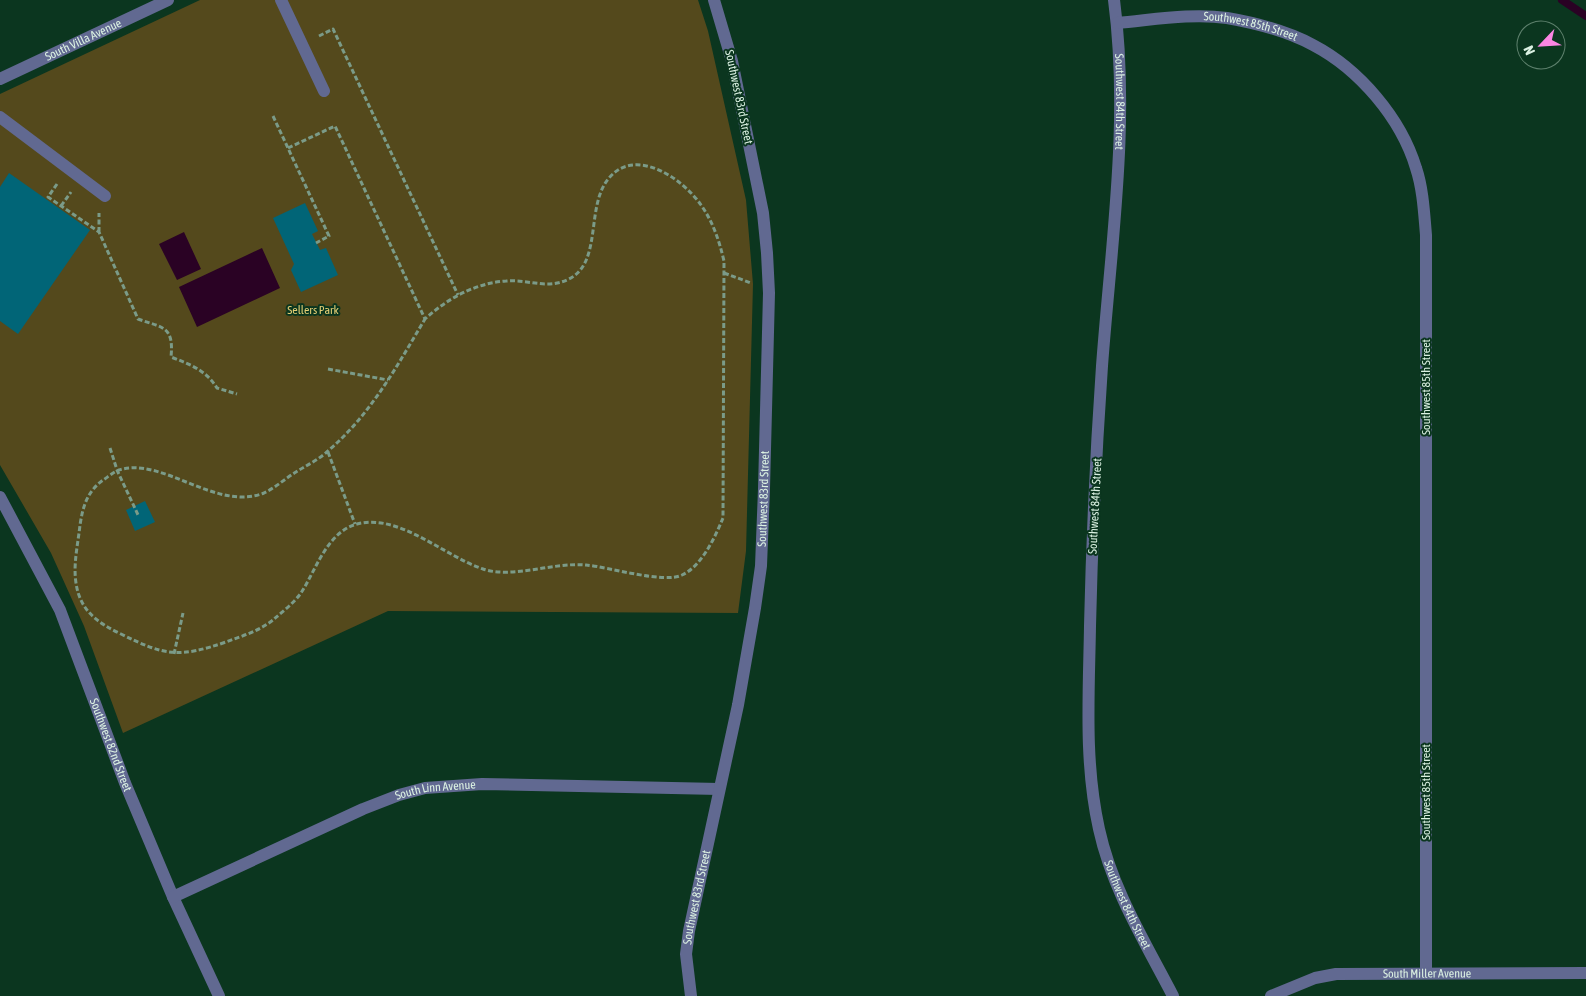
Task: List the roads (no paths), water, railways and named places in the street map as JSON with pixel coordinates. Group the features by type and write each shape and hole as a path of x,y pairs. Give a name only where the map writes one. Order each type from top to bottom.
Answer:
{"street":[{"name":"South Villa Avenue","path":"0,79 168,0"},
{"path":"281,0 324,92"},
{"name":"Southwest 83rd Street","path":"691,996 686,954 689,931 747,654 761,566 769,293 763,213 732,62 714,0"},
{"name":"Southwest 84th Street","path":"1114,0 1117,23 1120,160 1102,367 1092,560 1089,767 1098,829 1112,874 1173,996"},
{"name":"Southwest 85th Street","path":"1117,23 1199,16 1225,18 1267,26 1314,45 1353,74 1372,94 1400,132 1417,168 1424,207 1426,245 1426,972"},
{"path":"0,116 105,196"},
{"name":"Southwest 82nd Street","path":"0,497 60,610 125,783 173,897 219,996"},
{"name":"South Linn Avenue","path":"173,897 363,810 399,795 425,788 482,784 719,789"},
{"name":"South Miller Avenue","path":"1271,996 1306,981 1336,974 1426,972 1586,973"}],"waterway":[{"path":"1562,0 1586,16"}],"park label":[{"name":"Sellers Park","path":"313,310"}]}
